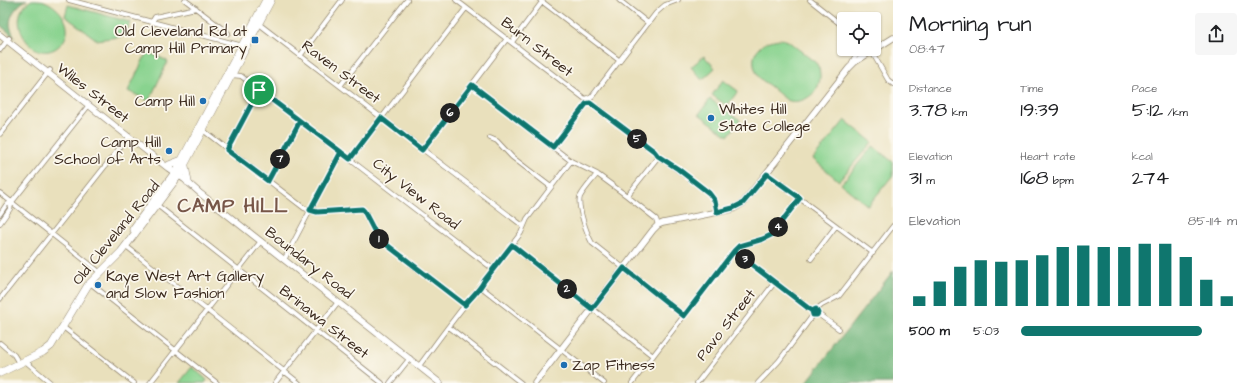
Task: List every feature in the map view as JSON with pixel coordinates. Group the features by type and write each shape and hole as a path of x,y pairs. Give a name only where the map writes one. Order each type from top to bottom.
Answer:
{"highway":[{"name":"Old Cleveland Road","path":"245,46 266,0"},
{"name":"Old Cleveland Road","path":"183,163 229,75 259,24 271,0"},
{"name":"Old Cleveland Road","path":"0,369 47,350 54,342 90,283 126,246 157,205 204,131 229,75"},
{"path":"169,165 183,163 188,182"},
{"name":"Old Cleveland Road","path":"0,373 49,342 82,287 120,248 177,173"}],"main road":[{"name":"Wiles Street","path":"0,31 8,40"},
{"name":"Wiles Street","path":"0,34 169,165 177,173"},
{"path":"881,46 893,38"},
{"path":"535,383 658,225 733,208 743,203 849,68 864,56"},
{"name":"Wiles Street","path":"49,71 89,105 177,173"},
{"name":"Boundary Road","path":"177,173 201,194 440,383"},
{"name":"Boundary Road","path":"422,368 444,383"}],"street":[{"path":"69,0 245,46"},
{"path":"185,0 228,33"},
{"path":"300,56 342,0"},
{"path":"340,86 407,0"},
{"name":"Burn Street","path":"456,0 506,40 512,42 654,151 658,156 678,169 709,193 715,201 717,212"},
{"path":"619,0 648,23"},
{"path":"553,147 648,23 665,5 678,0"},
{"path":"810,0 837,21"},
{"path":"512,42 541,1 620,61"},
{"path":"152,22 155,17 196,8"},
{"path":"350,159 466,8"},
{"name":"Raven Street","path":"259,24 523,226"},
{"path":"0,50 8,40"},
{"path":"422,150 506,40"},
{"path":"849,68 856,56"},
{"path":"877,56 888,80 893,84"},
{"path":"0,134 49,71"},
{"name":"City View Road","path":"229,75 241,76 493,269"},
{"path":"472,85 571,161 597,174 627,196 656,219 658,225"},
{"path":"227,150 259,90"},
{"path":"0,223 10,209 12,202 89,105"},
{"path":"268,181 300,121"},
{"path":"204,131 304,208 317,212 362,209 378,238 465,305"},
{"path":"0,300 129,136"},
{"path":"490,138 497,141 512,157 551,187"},
{"path":"284,260 341,152"},
{"path":"627,196 658,156"},
{"path":"422,368 449,327 477,290 482,287 484,281 521,233 527,219 571,161"},
{"path":"597,174 581,196 579,203 589,237 592,242 684,316"},
{"path":"767,174 873,253"},
{"path":"0,193 97,270"},
{"path":"632,383 734,251 739,246 771,235 800,198"},
{"path":"0,214 6,205 12,202"},
{"name":"Brinawa Street","path":"157,205 382,383"},
{"path":"811,259 836,226"},
{"path":"758,383 779,361 815,312 822,305 839,296 893,226"},
{"path":"150,383 261,241"},
{"path":"512,245 652,356"},
{"path":"126,246 299,383"},
{"path":"734,251 839,329"},
{"name":"Pavo Street","path":"697,383 775,282"},
{"path":"90,283 217,383"},
{"path":"482,287 604,383"},
{"path":"274,383 338,302"},
{"path":"63,327 134,383"},
{"path":"449,327 521,383"},
{"path":"0,344 51,383"},
{"path":"390,383 410,358"}],"green space":[{"path":"0,0 27,0 16,8 10,20 11,29 15,38 0,25"},
{"path":"32,0 43,1 56,8 61,13 67,25 65,38 61,44 51,51 41,51 32,46 20,29 19,18 23,8"},
{"path":"68,5 130,22 125,36 97,40 65,16"},
{"path":"781,39 788,41 816,63 819,68 820,80 816,90 809,97 801,101 787,100 759,78 754,67 755,54 758,49 767,42"},
{"path":"147,52 168,61 149,101 128,91"},
{"path":"704,56 715,68 702,80 691,67"},
{"path":"723,80 738,91 727,106 712,95"},
{"path":"710,99 740,120 728,136 699,114"},
{"path":"845,120 872,142 839,181 813,159"},
{"path":"873,146 893,162 893,175 868,206 841,184"},
{"path":"893,271 893,383 806,383"},
{"path":"192,367 207,380 205,383 179,383"}],"place":[{"name":"Old Cleveland Rd at Camp Hill Primary","path":"255,40"},
{"name":"Camp Hill","path":"203,101"},
{"name":"Whites Hill State College","path":"711,118"},
{"name":"Camp Hill School of Arts","path":"169,151"},
{"name":"Kaye West Art Gallery and Slow Fashion","path":"98,285"},
{"name":"Zap Fitness","path":"564,365"}],"district":[{"name":"CAMP HILL","path":"233,206"}],"route":[{"path":"259,90 227,150 268,181 300,121 341,152 350,159 381,118 422,150 472,85 553,147 586,104 590,103 654,151 658,156 678,169 709,193 714,198 717,212 740,206 748,199 767,174 800,198 771,235 739,246 734,251 775,282 812,311 816,309 818,310 818,313 817,315 813,315 812,311 734,251 684,316 624,268 592,309 512,245 484,281 482,287 477,290 465,305 378,238 362,209 317,212 310,210 341,152 300,121 259,90"}]}
